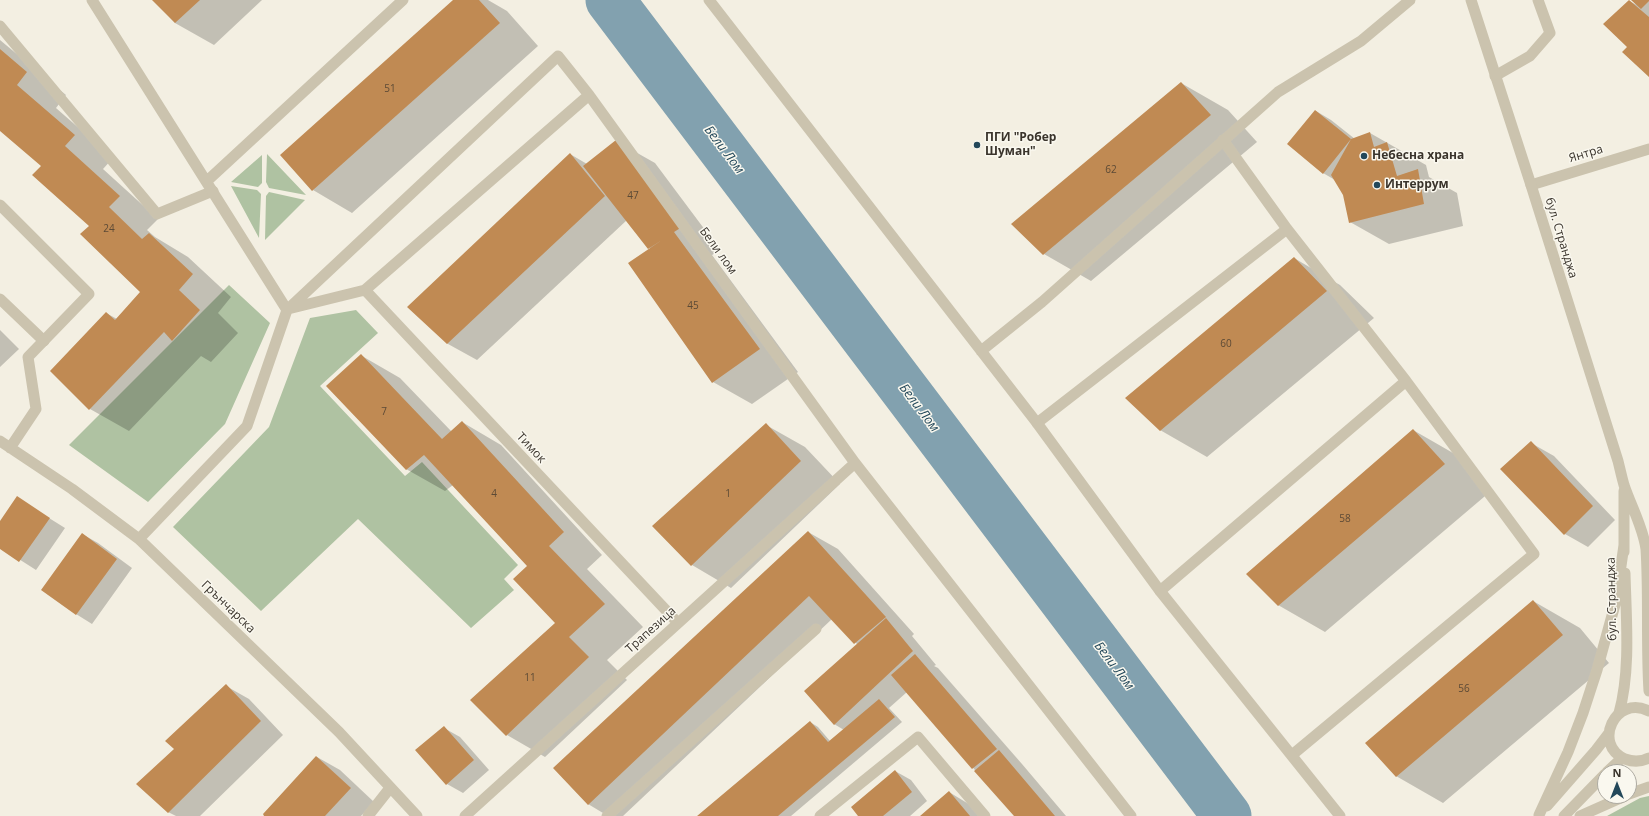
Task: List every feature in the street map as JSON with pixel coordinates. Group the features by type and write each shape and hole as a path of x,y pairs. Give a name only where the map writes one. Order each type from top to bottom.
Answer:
{"street":[{"path":"92,0 288,310"},
{"path":"207,181 403,0"},
{"path":"709,0 1037,423 1160,591 1340,816"},
{"path":"981,351 1042,302 1278,92 1362,41 1410,0"},
{"name":"бул. Странджа","path":"1470,0 1531,185 1624,484 1646,548 1649,590 1649,691"},
{"path":"1495,76 1530,56 1550,33 1538,0"},
{"path":"0,26 157,214 213,191"},
{"name":"Бели лом","path":"288,310 558,56 589,95 855,463 1131,816"},
{"path":"288,310 365,290 589,95"},
{"path":"1223,140 1287,228 1406,381 1534,554 1292,755"},
{"name":"Янтра","path":"1531,185 1649,149"},
{"path":"0,205 89,294 28,357 36,409 10,448"},
{"path":"1037,423 1287,228"},
{"name":"Тимок","path":"365,290 678,623"},
{"path":"0,298 44,341"},
{"path":"139,539 246,426 288,310"},
{"path":"1160,591 1406,381"},
{"name":"Грънчарска","path":"0,441 72,489 139,539 339,732 417,816"},
{"name":"Трапезица","path":"465,816 855,463"},
{"name":"бул. Странджа","path":"1619,713 1622,702 1626,660 1624,484"},
{"path":"1539,815 1583,713 1597,670 1616,601 1624,545"},
{"path":"607,816 816,628"},
{"path":"1539,815 1596,750 1608,733 1610,725 1619,713 1626,709 1635,707 1649,710"},
{"path":"1608,733 1612,747 1622,758 1629,761 1638,762 1648,759"},
{"path":"820,816 918,737 985,816"},
{"path":"1616,764 1622,758"},
{"path":"1564,816 1597,782"},
{"path":"1637,791 1649,787"},
{"path":"368,816 390,788"},
{"path":"1580,816 1607,804"}],"green space":[{"path":"267,154 306,195 269,188 266,182"},
{"path":"262,155 262,183 258,187 231,182"},
{"path":"231,186 257,190 261,194 259,238"},
{"path":"269,192 305,200 265,240 266,196"},
{"path":"229,285 270,323 225,424 148,502 69,445"},
{"path":"356,310 378,333 320,386 405,476 422,462 518,565 504,579 514,590 471,628 358,519 261,611 173,527 269,427 310,318"},
{"path":"1649,796 1649,816 1607,816 1629,804 1637,804 1637,800"}],"building":[{"path":"152,0 200,0 175,23"},
{"path":"453,0 479,0 500,23 312,191 280,155"},
{"path":"1629,0 1649,17 1649,77 1622,52 1627,47 1603,24"},
{"path":"1631,0 1649,0 1649,1 1641,9"},
{"path":"0,49 27,72 17,85 75,135 65,146 120,196 109,207 142,239 149,233 193,274 179,290 200,310 172,341 164,332 89,410 50,371 106,312 115,320 140,292 80,234 89,226 32,175 41,166 0,131"},
{"path":"1181,82 1211,115 1043,255 1011,224"},
{"path":"1315,110 1351,139 1323,174 1287,144"},
{"path":"1370,132 1374,147 1387,142 1397,176 1418,169 1424,204 1349,223 1343,195 1331,175 1351,139"},
{"path":"616,140 682,227 674,232 760,349 712,383 628,263 662,240 648,249 583,166"},
{"path":"570,153 605,196 447,344 407,307"},
{"path":"1294,257 1327,291 1160,431 1125,398"},
{"path":"361,354 442,439 462,421 564,532 549,546 605,604 569,637 589,657 506,736 470,700 555,623 513,579 527,566 424,455 406,470 326,386"},
{"path":"766,423 801,461 691,566 652,526"},
{"path":"1413,429 1445,464 1278,606 1246,574"},
{"path":"1531,441 1593,506 1564,535 1500,469"},
{"path":"17,496 50,518 19,562 0,549 0,521"},
{"path":"808,531 886,617 854,644 809,596 588,805 553,768"},
{"path":"82,533 117,559 76,615 41,590"},
{"path":"1533,600 1563,635 1396,777 1365,743"},
{"path":"886,618 913,651 834,725 804,691"},
{"path":"915,654 997,749 972,769 891,675"},
{"path":"226,684 261,721 168,813 136,784 174,749 165,741"},
{"path":"879,699 895,717 778,816 697,816 810,721 828,742"},
{"path":"444,726 474,760 446,785 415,750"},
{"path":"999,750 1055,816 1014,816 974,771"},
{"path":"316,756 351,788 325,816 264,816 263,814"},
{"path":"895,770 912,792 883,816 858,816 851,807"},
{"path":"949,791 970,816 920,816"}],"waterway":[{"name":"Бели Лом","path":"610,0 1227,816"}],"place":[{"name":"ПГИ \"Робер Шуман\"","path":"977,145"},
{"name":"Небесна храна","path":"1364,156"},
{"name":"Интеррум","path":"1377,185"}]}
